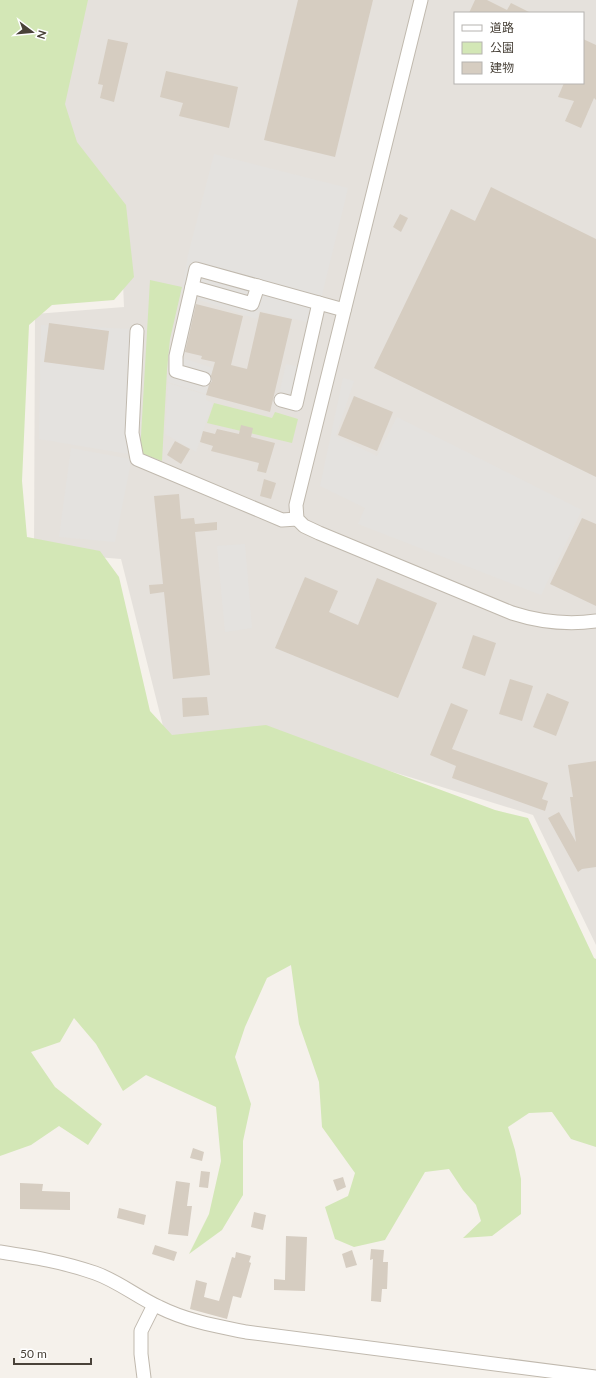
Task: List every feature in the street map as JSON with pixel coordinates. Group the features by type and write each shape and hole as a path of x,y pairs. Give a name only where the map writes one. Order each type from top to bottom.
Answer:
{"street":[{"path":"421,0 296,505 297,519 304,526 319,533 512,613 555,623 596,624"},
{"path":"204,379 176,371 176,356 196,269 344,310"},
{"path":"192,287 252,304 258,286"},
{"path":"281,400 296,404 319,303"},
{"path":"137,331 132,433 137,459 282,520 297,519"},
{"path":"0,1252 57,1262 95,1273 118,1284 154,1305 179,1316 203,1324 246,1332 596,1378"},
{"path":"144,1378 141,1354 142,1331 154,1305"}],"shaded area":[{"path":"71,0 596,0 596,945 533,815 250,728 167,742 121,559 34,552 35,314 124,307 120,210 35,114"},
{"path":"214,154 348,188 315,324 259,311 257,319 181,294 188,255"},
{"path":"41,325 133,329 128,454 39,439"},
{"path":"171,354 213,368 206,394 168,382"},
{"path":"286,364 309,369 299,413 276,407"},
{"path":"343,378 354,381 336,436 377,456 397,417 582,510 541,595 358,524 365,508 320,486"},
{"path":"168,383 206,395 206,400 213,403 196,452 165,434"},
{"path":"71,448 130,459 130,467 115,542 59,537"},
{"path":"245,544 252,628 225,632 217,546"}],"green space":[{"path":"0,0 88,0 65,104 77,142 126,205 134,277 114,300 52,305 29,325 22,481 27,537 100,551 119,577 150,711 172,735 266,725 495,810 528,818 594,958 596,959 596,1147 571,1139 552,1112 529,1113 508,1127 515,1150 521,1179 521,1214 492,1236 463,1238 481,1221 476,1205 463,1190 449,1169 425,1172 385,1240 354,1247 335,1239 325,1207 348,1196 355,1173 322,1127 319,1082 299,1024 291,965 267,978 245,1027 235,1057 251,1104 243,1141 243,1195 222,1230 189,1254 209,1214 221,1161 216,1107 146,1075 123,1091 96,1044 74,1018 60,1042 31,1052 55,1087 102,1124 88,1145 59,1126 31,1145 0,1156"},
{"path":"150,280 182,287 170,339 162,461 140,453"},
{"path":"214,403 272,418 275,412 298,419 292,443 207,423"}],"building":[{"path":"298,0 373,0 335,157 264,140"},
{"path":"475,0 487,0 507,10 511,3 529,12 469,12"},
{"path":"108,39 128,43 114,102 100,98 103,85 98,84"},
{"path":"584,39 596,45 596,100 594,98 581,128 565,121 574,101 558,97 564,84 584,84"},
{"path":"166,71 238,87 229,128 179,116 183,103 160,97"},
{"path":"491,187 596,239 596,477 374,368 451,209 475,221"},
{"path":"400,214 408,218 401,232 393,227"},
{"path":"196,304 243,316 231,365 247,369 260,312 292,319 270,412 206,395 212,381 211,376 215,362 201,359 202,356 185,352"},
{"path":"49,323 109,331 104,370 44,362"},
{"path":"354,396 393,412 377,451 338,435"},
{"path":"241,425 253,428 251,437 275,443 266,473 257,471 259,463 211,451 213,446 200,442 203,431 215,434 217,429 239,434"},
{"path":"175,441 190,449 181,464 167,455"},
{"path":"264,479 276,483 271,499 260,496"},
{"path":"179,494 181,519 194,518 195,524 217,522 217,530 195,532 210,675 173,679 164,592 150,594 149,585 163,584 154,496"},
{"path":"582,518 596,524 596,606 550,584"},
{"path":"305,577 338,591 329,612 358,625 377,578 437,603 398,698 275,648"},
{"path":"473,635 496,643 485,676 462,668"},
{"path":"510,679 533,686 522,721 499,714"},
{"path":"547,693 569,702 556,736 533,727"},
{"path":"207,697 209,715 183,717 182,698"},
{"path":"451,703 468,710 452,749 548,783 542,799 548,801 545,811 452,778 456,766 430,755"},
{"path":"596,761 596,867 582,869 578,872 548,818 559,812 576,842 570,797 573,797 568,765"},
{"path":"193,1148 204,1152 202,1161 190,1158"},
{"path":"201,1171 210,1172 208,1188 199,1187"},
{"path":"343,1177 346,1187 337,1191 333,1180"},
{"path":"176,1181 190,1183 187,1206 192,1206 188,1236 168,1234"},
{"path":"20,1183 43,1184 42,1191 70,1192 70,1210 20,1209"},
{"path":"119,1208 146,1215 144,1225 117,1218"},
{"path":"254,1212 266,1215 263,1230 251,1227"},
{"path":"286,1236 307,1237 305,1291 274,1290 274,1279 285,1280"},
{"path":"155,1245 177,1252 174,1261 152,1254"},
{"path":"371,1249 384,1250 383,1262 388,1262 387,1289 382,1289 381,1302 371,1301 373,1259 370,1260"},
{"path":"352,1250 357,1265 346,1268 342,1254"},
{"path":"236,1252 251,1256 249,1262 251,1263 241,1298 233,1296 227,1319 190,1309 196,1280 207,1283 204,1297 219,1301 232,1257 235,1258"}]}
